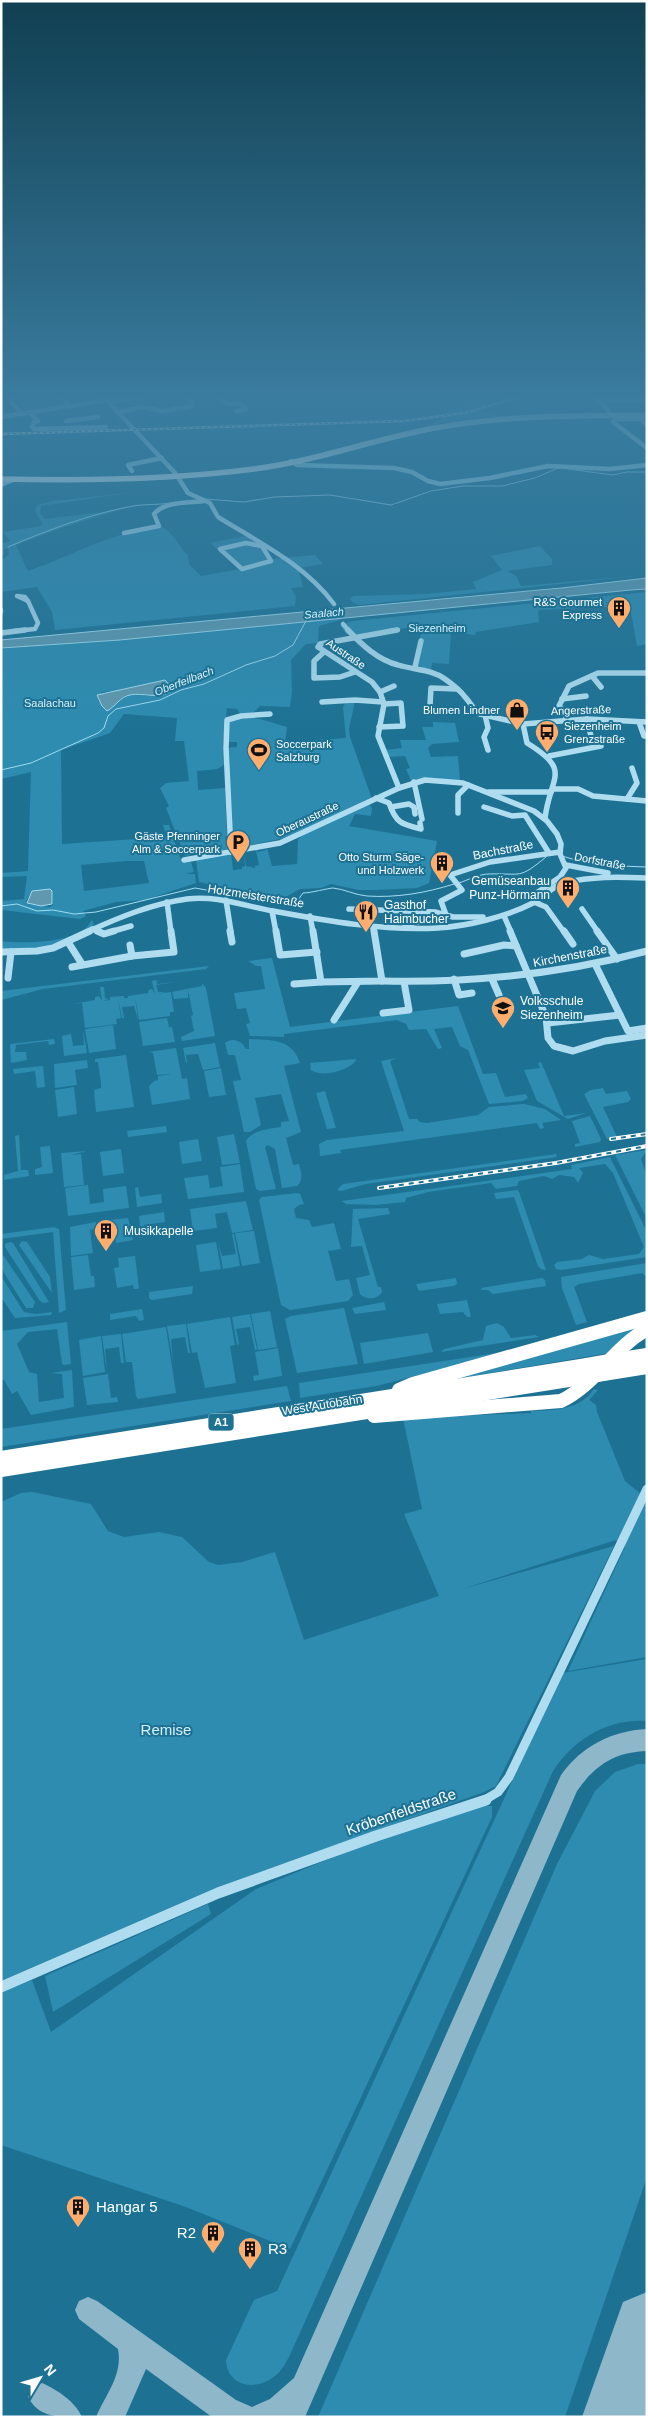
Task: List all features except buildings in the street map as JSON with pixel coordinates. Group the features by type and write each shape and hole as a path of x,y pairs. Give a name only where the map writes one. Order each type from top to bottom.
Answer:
{"highway":[{"path":"382,1397 413,1384 647,1318"},
{"path":"352,1415 383,1417 561,1401 579,1392 626,1340 647,1329"},
{"name":"West Autobahn","path":"1,1458 647,1355"},
{"name":"West Autobahn","path":"1,1470 647,1367"}],"street":[{"path":"124,533 160,526 154,514 163,507"},
{"path":"212,507 218,517 254,542 301,570 328,595 334,604"},
{"path":"254,542 263,547 271,561 242,569 220,550 236,545 254,542"},
{"path":"1,632 33,630 37,627 34,611 29,601"},
{"path":"343,624 354,639 393,663 432,672 457,688 475,711 484,715 488,728 484,737 488,750"},
{"name":"Austraße","path":"380,692 372,682 318,647 320,644 398,630"},
{"path":"415,667 421,641"},
{"path":"324,652 314,661 314,678 340,678 355,672"},
{"path":"432,672 434,664"},
{"path":"566,719 566,714 559,706 569,686 605,672 647,673"},
{"path":"592,676 601,687"},
{"path":"394,686 380,692 383,703 378,736 399,788 414,782 436,780 468,785 523,806 545,818 561,842 560,854 566,865 566,870 557,879 538,892 536,900 546,906 573,944"},
{"path":"433,711 430,705 431,688 457,688"},
{"path":"562,699 586,696"},
{"path":"322,702 355,700 400,703 403,726 379,727"},
{"path":"230,852 226,748 227,720 232,716 270,714"},
{"name":"Angerstraße","path":"484,715 523,724 566,719 647,722"},
{"path":"587,719 592,741 622,741"},
{"path":"639,722 644,736 647,736"},
{"path":"523,724 527,743 549,756 557,774 548,796 545,818"},
{"path":"549,756 602,746"},
{"path":"627,799 637,783 632,768"},
{"path":"392,807 390,811 394,818 405,825 421,829 414,782"},
{"path":"458,813 458,795 468,785"},
{"name":"Oberaustraße","path":"184,860 269,846 292,839 399,788"},
{"path":"485,793 578,789 593,796 647,802"},
{"path":"376,798 389,803 392,807"},
{"path":"392,807 409,804 414,807 415,814"},
{"path":"484,807 512,816 525,815 550,853"},
{"name":"Bachstraße","path":"446,915 441,902 462,890 450,875 482,864 550,853 560,854"},
{"name":"Dorfstraße","path":"566,865 629,877"},
{"name":"Dorfstraße","path":"504,916 536,900 552,888 585,877 647,878"},
{"name":"Holzmeisterstraße","path":"1,952 37,951 68,942 92,929 136,910 168,902 197,898 226,900 272,911 390,928 439,928 504,916"},
{"path":"226,900 232,942"},
{"path":"72,967 132,956 174,952 168,902"},
{"path":"349,909 371,912 435,912 453,917 496,919"},
{"name":"Kirchenstraße","path":"582,909 617,959"},
{"path":"272,911 280,955 317,952"},
{"path":"390,928 446,915"},
{"path":"310,916 322,982"},
{"path":"504,916 548,1023 547,1034 550,1043 566,1051 578,1050 611,1040 647,1035"},
{"path":"92,929 104,934 131,926"},
{"path":"373,927 382,981"},
{"path":"68,942 82,964"},
{"path":"130,945 132,956"},
{"path":"464,954 504,945 516,946"},
{"name":"Kirchenstraße","path":"294,984 492,979 528,976 595,964 647,951"},
{"path":"8,978 11,952"},
{"path":"595,964 620,1011 628,1031 647,1028"},
{"path":"454,979 459,995 472,993"},
{"path":"492,979 499,995"},
{"path":"334,1020 358,982"},
{"path":"383,1013 409,1010 404,982"},
{"path":"548,1023 620,1015"},
{"name":"Kröbenfeldstraße","path":"1,1988 218,1893 376,1836 488,1799 498,1792 509,1777 647,1489"}],"green space":[{"path":"36,507 41,507 40,513 45,519 129,507 61,528 16,545 28,571 113,537 158,526 166,529 173,536 188,555 189,564 201,576 241,569 210,543 246,536 262,546 271,559 315,555 323,564 298,568 303,587 291,588 296,597 295,606 55,630 52,612 37,587 1,592 1,560 9,555 8,548 4,549 4,554 1,557 1,544 10,541 3,532 41,526 42,523 35,511"},
{"path":"540,546 552,559 552,565 507,571 516,576 521,586 647,575 359,605 352,602 350,598 354,596 426,594 476,589 473,582 502,570 491,556"},
{"name":"Siezenheim","path":"647,592 647,644 637,646 630,606 538,610 539,622 476,632 475,635 451,632 449,664 432,663 431,670 417,666 424,640 420,639 422,625 355,638 352,633 346,634 340,625 352,621"},
{"name":"Saalachau","path":"339,618 340,620 319,626 318,643 306,644 291,660 292,691 290,707 260,706 250,716 241,715 237,709 227,708 223,743 224,765 217,769 197,771 198,790 225,788 227,836 225,837 228,849 185,856 166,808 169,806 160,788 166,783 189,781 184,741 175,741 177,718 124,714 110,733 61,750 62,844 167,837 163,825 169,825 182,863 191,862 194,872 185,874 195,874 196,883 145,900 116,902 83,911 86,916 80,919 1,910 1,901 24,899 27,876 1,877 1,873 28,871 31,772 1,779 1,648 120,640","holes":["165,680 148,696 131,695 122,699 109,710 101,692 119,691","144,861 149,883 84,891 81,865","50,889 52,891 53,905 50,907 27,904 26,901 32,891"]},
{"path":"355,701 349,729 350,737 372,799 368,803 372,808 371,816 355,814 349,826 437,841 429,883 417,888 359,890 331,884 321,888 300,889 284,898 275,898 199,882 196,860 231,853 233,870 242,869 245,866 244,853 246,866 255,868 255,866 259,865 256,851 253,851 257,850 258,852 267,848 272,866 297,864 298,839 301,837 298,835 243,847 230,844 227,748 237,747 237,742 228,742 229,719 251,717 287,727 285,743 287,749 290,742 346,738 343,707 346,702"},
{"path":"433,722 455,723 459,742 432,744 428,748 431,757 458,756 460,781 411,781 406,769 410,768 405,756 388,757 385,750 402,748 400,740 426,740 422,727 433,727"},
{"path":"92,919 94,927 42,949 1,950 1,941 37,942 65,938 87,927"},
{"path":"272,958 290,1027 458,1006 483,1074 496,1073 505,1097 526,1094 528,1098 523,1101 489,1104 468,1050 460,1046 452,1027 434,1029 442,1048 438,1049 426,1029 409,1030 406,1024 397,1020 284,1034 284,1037 250,1036 246,1024 250,1023 246,1008 237,1009 234,993 265,989 261,966 256,966 248,961"},
{"path":"209,966 206,969 43,989 1,1000 1,991"},
{"path":"156,980 157,984 175,982 156,985 158,992 166,992 155,994 152,981"},
{"path":"202,983 206,988 215,1036 182,1041 181,1037 194,1031 188,990 188,998 174,999 172,992 202,986"},
{"path":"100,987 104,987 105,998 109,999 103,1001 110,1000 110,997 124,996 124,998 128,998 128,996 148,993 152,989 155,994 171,992 174,1012 170,1012 170,1016 139,1020 135,996 138,1020 134,1006 122,1007 124,1018 122,1018 118,998 121,1018 116,1019 117,1024 85,1028 82,1003 73,1004 95,1000 95,997 99,996 102,1001"},
{"path":"167,1018 169,1027 172,1027 175,1042 143,1046 139,1022"},
{"path":"113,1025 116,1049 89,1053 85,1029"},
{"path":"83,1029 87,1053 64,1056 62,1036 71,1034 73,1046 84,1045"},
{"path":"54,1039 55,1044 49,1045 48,1041 16,1045 15,1052 26,1052 27,1060 11,1063 10,1044"},
{"path":"249,1039 280,1042 292,1049 300,1063 284,1066 301,1132 286,1138 293,1165 299,1164 301,1170 301,1179 297,1186 282,1188 275,1149 268,1145 265,1147 276,1189 260,1191 256,1189 246,1141 252,1134 266,1129 281,1127 281,1122 289,1121 281,1094 255,1098 261,1125 250,1132 244,1132 233,1081 241,1080 235,1055 228,1055 225,1043 231,1040 237,1041 246,1049 249,1049"},
{"path":"215,1043 220,1067 203,1070 198,1054 186,1055 186,1063 183,1048"},
{"path":"176,1048 182,1079 187,1078 190,1099 152,1105 149,1086 158,1080 158,1076 171,1074 157,1075 153,1053 149,1052"},
{"path":"126,1055 134,1107 96,1112 94,1090 101,1088 98,1062 95,1062 95,1059"},
{"path":"397,1058 390,1061 409,1119 417,1119 420,1122 427,1123 478,1115 489,1107 524,1104 545,1109 561,1120 542,1123 544,1128 540,1129 537,1123 340,1150 341,1153 320,1156 319,1144 327,1140 404,1131 381,1061"},
{"path":"356,1059 351,1065 340,1071 322,1073 311,1070 310,1063"},
{"path":"87,1060 88,1068 75,1070 77,1085 55,1088 54,1064"},
{"path":"541,1062 564,1116 586,1113 568,1119 537,1101 524,1070 540,1068 538,1063"},
{"path":"43,1066 45,1087 37,1088 35,1071 14,1074 13,1069"},
{"path":"221,1068 226,1095 209,1097 204,1071"},
{"path":"74,1087 77,1114 58,1117 55,1090"},
{"path":"603,1088 606,1094 627,1091 631,1099 628,1102 603,1107 617,1137 607,1139 584,1094 591,1090"},
{"path":"325,1091 336,1128 327,1129 316,1093"},
{"path":"590,1116 601,1139 600,1142 575,1147 575,1144 580,1143 572,1121"},
{"path":"166,1126 167,1132 128,1137 127,1131"},
{"path":"234,1134 240,1163 222,1165 217,1137"},
{"path":"19,1135 21,1170 28,1170 29,1176 4,1180 4,1175 18,1171 15,1136"},
{"path":"198,1139 202,1161 182,1164 179,1142"},
{"path":"50,1146 53,1173 35,1175 35,1169 42,1167 40,1147"},
{"path":"121,1149 124,1173 103,1176 100,1152"},
{"path":"647,1150 641,1159 647,1177 647,1219 615,1155"},
{"path":"87,1151 71,1155 81,1154 84,1185 64,1187 61,1153"},
{"path":"556,1154 557,1157 366,1184 341,1191 337,1190 343,1184"},
{"path":"610,1157 647,1232 647,1257 561,1270 556,1269 554,1265 557,1262 582,1259 589,1255 603,1259 639,1254 644,1247 613,1173 605,1164 579,1168 583,1173 578,1183 574,1177 559,1175 552,1179 544,1176 519,1181 517,1186 496,1189 491,1183 428,1192 406,1198 405,1202 375,1205 346,1204 342,1201 572,1169 571,1165"},
{"path":"240,1164 244,1192 188,1199 184,1178 208,1175 210,1188 223,1186 220,1167"},
{"path":"88,1185 90,1204 104,1202 103,1189 126,1186 129,1208 68,1216 65,1188"},
{"path":"138,1187 140,1197 161,1194 162,1203 137,1207 135,1188"},
{"path":"517,1190 546,1270 538,1266 514,1197 496,1199 494,1193"},
{"path":"300,1194 304,1204 294,1209 296,1218 309,1220 312,1227 334,1223 341,1249 328,1251 336,1281 349,1279 353,1295 348,1301 290,1310 281,1305 259,1200 262,1197"},
{"path":"246,1201 253,1230 232,1233 227,1212 215,1214 217,1228 193,1231 190,1209"},
{"path":"388,1208 390,1214 358,1219 378,1287 381,1287 382,1292 377,1297 368,1298 360,1294 356,1278 370,1275 362,1246 351,1247 353,1209"},
{"path":"164,1212 165,1222 144,1225 146,1235 141,1236 139,1216"},
{"path":"128,1218 133,1240 116,1243 114,1226 100,1228 99,1221"},
{"path":"96,1222 97,1228 90,1230 93,1253 71,1256 70,1227"},
{"path":"54,1227 59,1229 66,1310 59,1313 53,1232 1,1239 1,1234"},
{"path":"254,1231 260,1263 242,1266 235,1233"},
{"path":"232,1234 234,1234 240,1266 223,1269 218,1242 222,1256 236,1254"},
{"path":"22,1241 27,1242 50,1277 52,1293 19,1245"},
{"path":"216,1242 221,1269 200,1272 196,1245"},
{"path":"13,1243 49,1302 43,1303 40,1301 5,1247 5,1244"},
{"path":"1,1252 35,1302 33,1308 26,1308 1,1268"},
{"path":"88,1255 91,1276 94,1276 95,1287 74,1290 71,1257"},
{"path":"135,1256 139,1289 134,1289 133,1285 117,1288 114,1268 119,1267 118,1258"},
{"path":"647,1263 647,1277 642,1273 579,1284 574,1287 587,1322 576,1325 562,1288 561,1277"},
{"path":"1,1276 24,1312 36,1314 52,1312 51,1315 15,1318 1,1297"},
{"path":"456,1278 457,1284 453,1286 419,1291 416,1284"},
{"path":"542,1278 545,1280 546,1286 493,1294 481,1288"},
{"path":"193,1286 192,1294 152,1300 149,1298 149,1292"},
{"path":"467,1300 471,1317 467,1317 463,1312 440,1314 437,1304"},
{"path":"384,1302 386,1310 355,1314 352,1308"},
{"path":"344,1308 358,1364 297,1373 285,1319 291,1316"},
{"path":"142,1309 144,1320 139,1321 136,1316 110,1320 110,1314"},
{"path":"270,1311 277,1347 258,1350 251,1314"},
{"path":"250,1314 257,1350 255,1350 250,1327 236,1329 239,1344 237,1345 232,1317"},
{"path":"230,1317 235,1345 230,1346 236,1383 205,1388 197,1352 192,1353 187,1324"},
{"path":"647,1321 609,1353 437,1382"},
{"path":"67,1322 71,1364 63,1365 62,1363 57,1329 28,1332 17,1344 29,1372 37,1374 39,1402 64,1398 62,1374 51,1373 72,1370 74,1407 31,1415 17,1391 12,1394 4,1380 1,1381 1,1331"},
{"path":"497,1323 504,1327 511,1338 535,1335 539,1337 441,1352 444,1349 483,1340 486,1326"},
{"path":"186,1324 190,1353 188,1353 185,1337 171,1339 173,1362 167,1326"},
{"path":"166,1327 176,1393 138,1399 132,1362 126,1362 122,1334"},
{"path":"428,1333 433,1352 364,1364 360,1343"},
{"path":"121,1334 124,1363 121,1363 119,1347 105,1349 107,1372 102,1336"},
{"path":"101,1336 105,1372 83,1376 79,1340"},
{"path":"278,1348 282,1376 254,1381 253,1376 259,1375 255,1352"},
{"path":"523,1349 376,1386 300,1398 299,1383"},
{"path":"108,1374 111,1398 117,1397 118,1402 87,1405 83,1378"},
{"path":"287,1386 291,1401 1,1447 1,1429"},
{"name":"Remise","path":"594,1389 598,1390 589,1400 596,1405 597,1412 625,1481 647,1499 647,1657 568,1671 625,1547 616,1540 462,1589 614,1546 496,1786 484,1792 216,1888 1,1981 1,1502 21,1493 32,1492 91,1504 108,1531 124,1537 159,1532 182,1537 209,1562 218,1565 242,1562 275,1552 304,1640 439,1596 404,1514 422,1509 403,1418 531,1413 531,1411 566,1408 582,1401"},
{"path":"647,1659 647,1721 619,1723 593,1733 571,1749 553,1771 289,2357 273,2378 254,2385 240,2383 230,2374 226,2360 254,2300 277,2291 562,1673"},
{"path":"638,1764 647,1764 647,2177 565,2417 318,2417 557,1864 595,1791 615,1772"},
{"path":"476,1806 492,1806 492,1817 290,2249 186,2207 1,2145 1,1992 32,1980 51,2032 256,1889 358,1847"},
{"path":"208,1904 211,1914 53,2012 45,1976"}],"water":[{"name":"Saalach","path":"647,578 647,589 120,640 1,648 1,640 561,588"},
{"path":"165,680 173,689 169,693 164,695 130,695 123,698 107,711 102,706 97,695"},
{"path":"50,889 52,891 52,904 41,906 27,903 32,891"}],"waterway":[{"path":"8,547 85,518 129,507"},
{"name":"Oberfeilbach","path":"1,770 31,763 98,733 104,728 108,716 116,709 160,700 181,690 204,684 246,665 275,656 293,645 307,619"},
{"path":"562,856 589,864"},
{"path":"459,883 485,874 519,874 530,869 546,857"},
{"path":"593,865 647,867"},
{"path":"1,906 17,904 37,911 53,910 74,914 96,912 195,888 274,902 298,900 303,893 333,888 363,895 389,896 433,890 454,884"}],"taxiway":[{"path":"291,2417 569,1783 584,1764 602,1751 623,1742 647,1740"},
{"path":"88,2310 128,2339"},
{"path":"110,2417 130,2379 134,2359 128,2339"},
{"path":"128,2339 227,2411"},
{"path":"262,2417 280,2409 299,2390"},
{"path":"42,2397 68,2417"},
{"path":"227,2411 243,2417"},
{"path":"227,2411 231,2417"}],"runway":[{"path":"617,2417 647,2326"}],"railway":[{"path":"611,1139 647,1134"},
{"path":"379,1188 556,1163 647,1146"}],"place":[{"name":"R&S Gourmet Express","path":"619,629"},
{"name":"Blumen Lindner","path":"517,731"},
{"name":"Siezenheim Grenzstraße","path":"547,753"},
{"name":"Soccerpark Salzburg","path":"259,771"},
{"name":"Gäste Pfenninger Alm & Soccerpark","path":"238,863"},
{"name":"Otto Sturm Säge- und Holzwerk","path":"442,884"},
{"name":"Gemüseanbau Punz-Hörmann","path":"568,909"},
{"name":"Gasthof Haimbucher","path":"366,933"},
{"name":"Volksschule Siezenheim","path":"503,1029"},
{"name":"Musikkapelle","path":"106,1252"},
{"name":"Hangar 5","path":"78,2228"},
{"name":"R2","path":"213,2254"},
{"name":"R3","path":"250,2270"}]}
